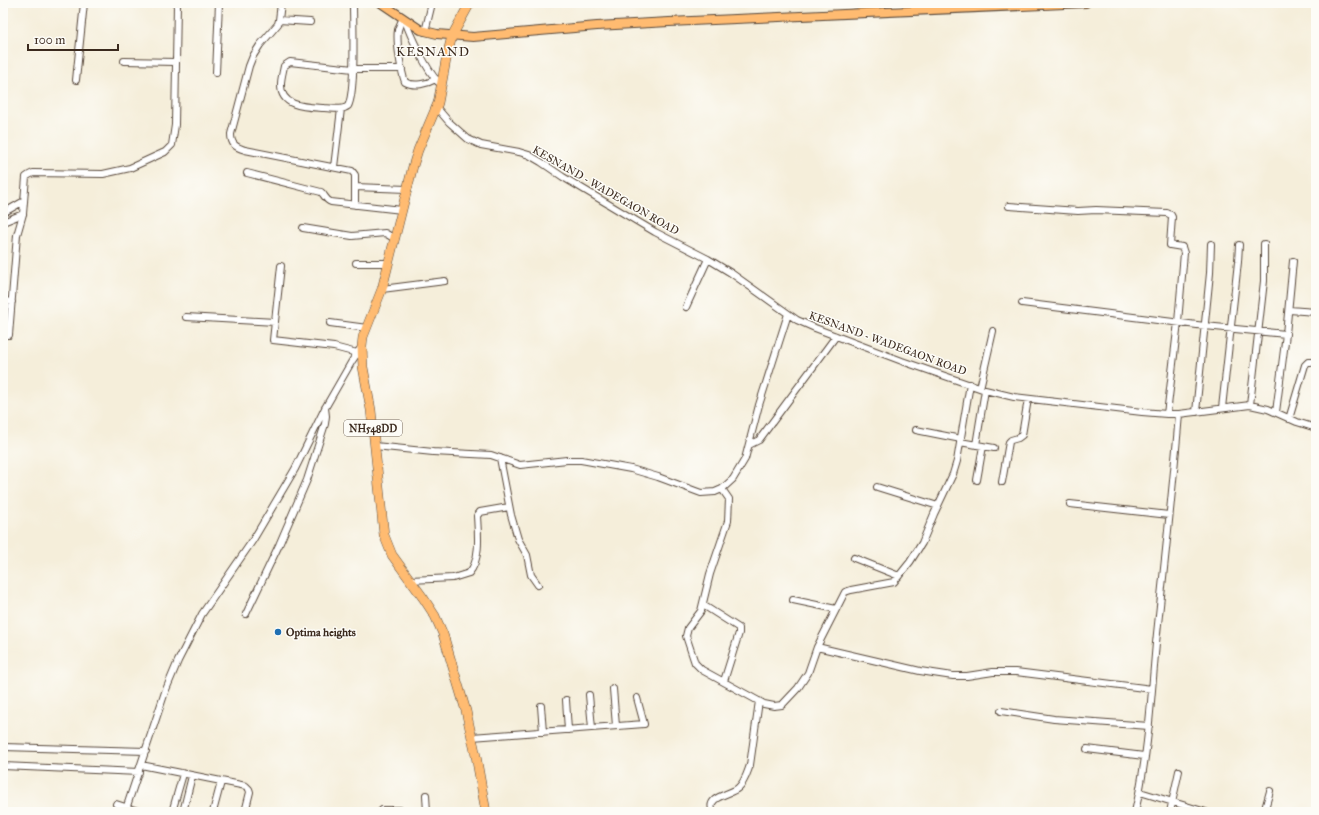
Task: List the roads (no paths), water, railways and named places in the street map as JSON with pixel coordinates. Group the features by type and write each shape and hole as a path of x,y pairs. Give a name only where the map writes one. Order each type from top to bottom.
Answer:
{"highway":[{"name":"NH548DD","path":"470,3 452,36 438,82 437,108 418,150 382,289 359,350 371,410 384,535 392,554 435,616 443,634 464,704 472,737 486,812"}],"main road":[{"path":"381,3 416,28 425,32 452,36 486,36 618,25 924,6 1086,3"}],"street":[{"path":"76,80 84,3"},
{"path":"3,335 9,335 17,236 23,214 25,180 28,175 103,174 130,168 166,152 172,145 175,126 177,3"},
{"path":"216,73 219,3"},
{"path":"281,3 278,24 257,50 249,66 231,134 232,142 236,148 352,171 355,176 355,205"},
{"path":"353,3 353,69 351,99 348,106 341,109 303,106 291,103 287,100 282,93 281,88 284,66 290,62 353,69 402,69"},
{"path":"425,32 432,3"},
{"path":"404,19 409,32 438,82 426,84 406,83 404,80 398,34 400,25 404,19"},
{"path":"279,20 310,22"},
{"path":"124,61 176,62"},
{"name":"KESNAND - WADEGAON ROAD","path":"437,108 468,140 481,145 529,155 654,232 708,259 731,273 788,314 815,328 902,361 982,389 1014,397 1167,414 1179,414 1250,405 1276,412 1289,419 1316,428"},
{"path":"334,168 341,109"},
{"path":"247,173 321,192 326,199 331,202 402,210"},
{"path":"355,187 407,189"},
{"path":"3,213 24,202"},
{"path":"1009,206 1078,212 1096,210 1167,213 1171,215 1170,245 1180,247 1184,250 1178,322 1167,414"},
{"path":"3,222 23,214"},
{"path":"304,228 352,236 385,233 395,239"},
{"path":"1196,412 1205,326 1211,244"},
{"path":"1250,405 1264,281 1264,244"},
{"path":"1222,408 1239,245"},
{"path":"686,307 708,259"},
{"path":"1276,412 1289,310 1293,261"},
{"path":"356,263 389,263"},
{"path":"126,810 164,692 178,661 202,614 253,540 295,468 325,408 359,350 273,340 281,266"},
{"path":"382,289 445,281"},
{"path":"3,301 12,302"},
{"path":"1022,303 1205,326 1286,334"},
{"path":"1289,310 1316,312"},
{"path":"375,446 491,456 520,465 581,460 631,469 701,493 708,494 722,489 733,479 741,467 788,314"},
{"path":"186,317 275,322"},
{"path":"330,323 367,328"},
{"path":"977,480 982,389 993,331"},
{"path":"749,445 759,440 836,336"},
{"path":"1289,419 1305,365 1308,362 1316,362"},
{"path":"722,489 729,499 729,516 726,529 710,574 699,614 688,628 686,640 699,668 759,701 774,706 782,705 805,679 817,647 844,594 848,591 892,583 899,576 922,543 955,468 970,384"},
{"path":"1002,482 1009,442 1020,438 1022,435 1028,399"},
{"path":"246,614 279,545 307,480 325,424 325,408"},
{"path":"1135,812 1140,792 1149,726 1179,414"},
{"path":"916,430 994,448"},
{"path":"500,458 509,507 518,539 528,555 530,573 538,584"},
{"path":"877,487 938,506"},
{"path":"1070,504 1169,515"},
{"path":"410,580 454,578 469,573 475,564 477,551 477,516 480,512 509,507"},
{"path":"854,558 899,576"},
{"path":"793,600 836,609"},
{"path":"702,605 739,628 739,633 724,682"},
{"path":"817,647 920,671 953,676 967,676 993,672 1016,672 1152,689"},
{"path":"613,689 616,726"},
{"path":"589,694 592,728"},
{"path":"472,737 644,724 637,698"},
{"path":"566,700 568,730"},
{"path":"713,812 711,807 712,801 738,788 747,775 750,765 759,701"},
{"path":"541,706 543,732"},
{"path":"1001,711 1054,719 1149,726"},
{"path":"3,747 146,751"},
{"path":"1087,749 1144,756"},
{"path":"3,766 140,769 183,774 248,787 250,792 245,812"},
{"path":"1170,812 1179,771"},
{"path":"172,812 183,774"},
{"path":"183,812 192,776"},
{"path":"213,812 221,782"},
{"path":"1264,812 1270,791"},
{"path":"1140,792 1206,812"},
{"path":"426,795 427,812"},
{"path":"116,804 126,810 141,812"},
{"path":"380,812 382,810 400,810 403,812"}],"place":[{"name":"Optima heights","path":"278,632"}],"district":[{"name":"KESNAND","path":"433,51"}]}
